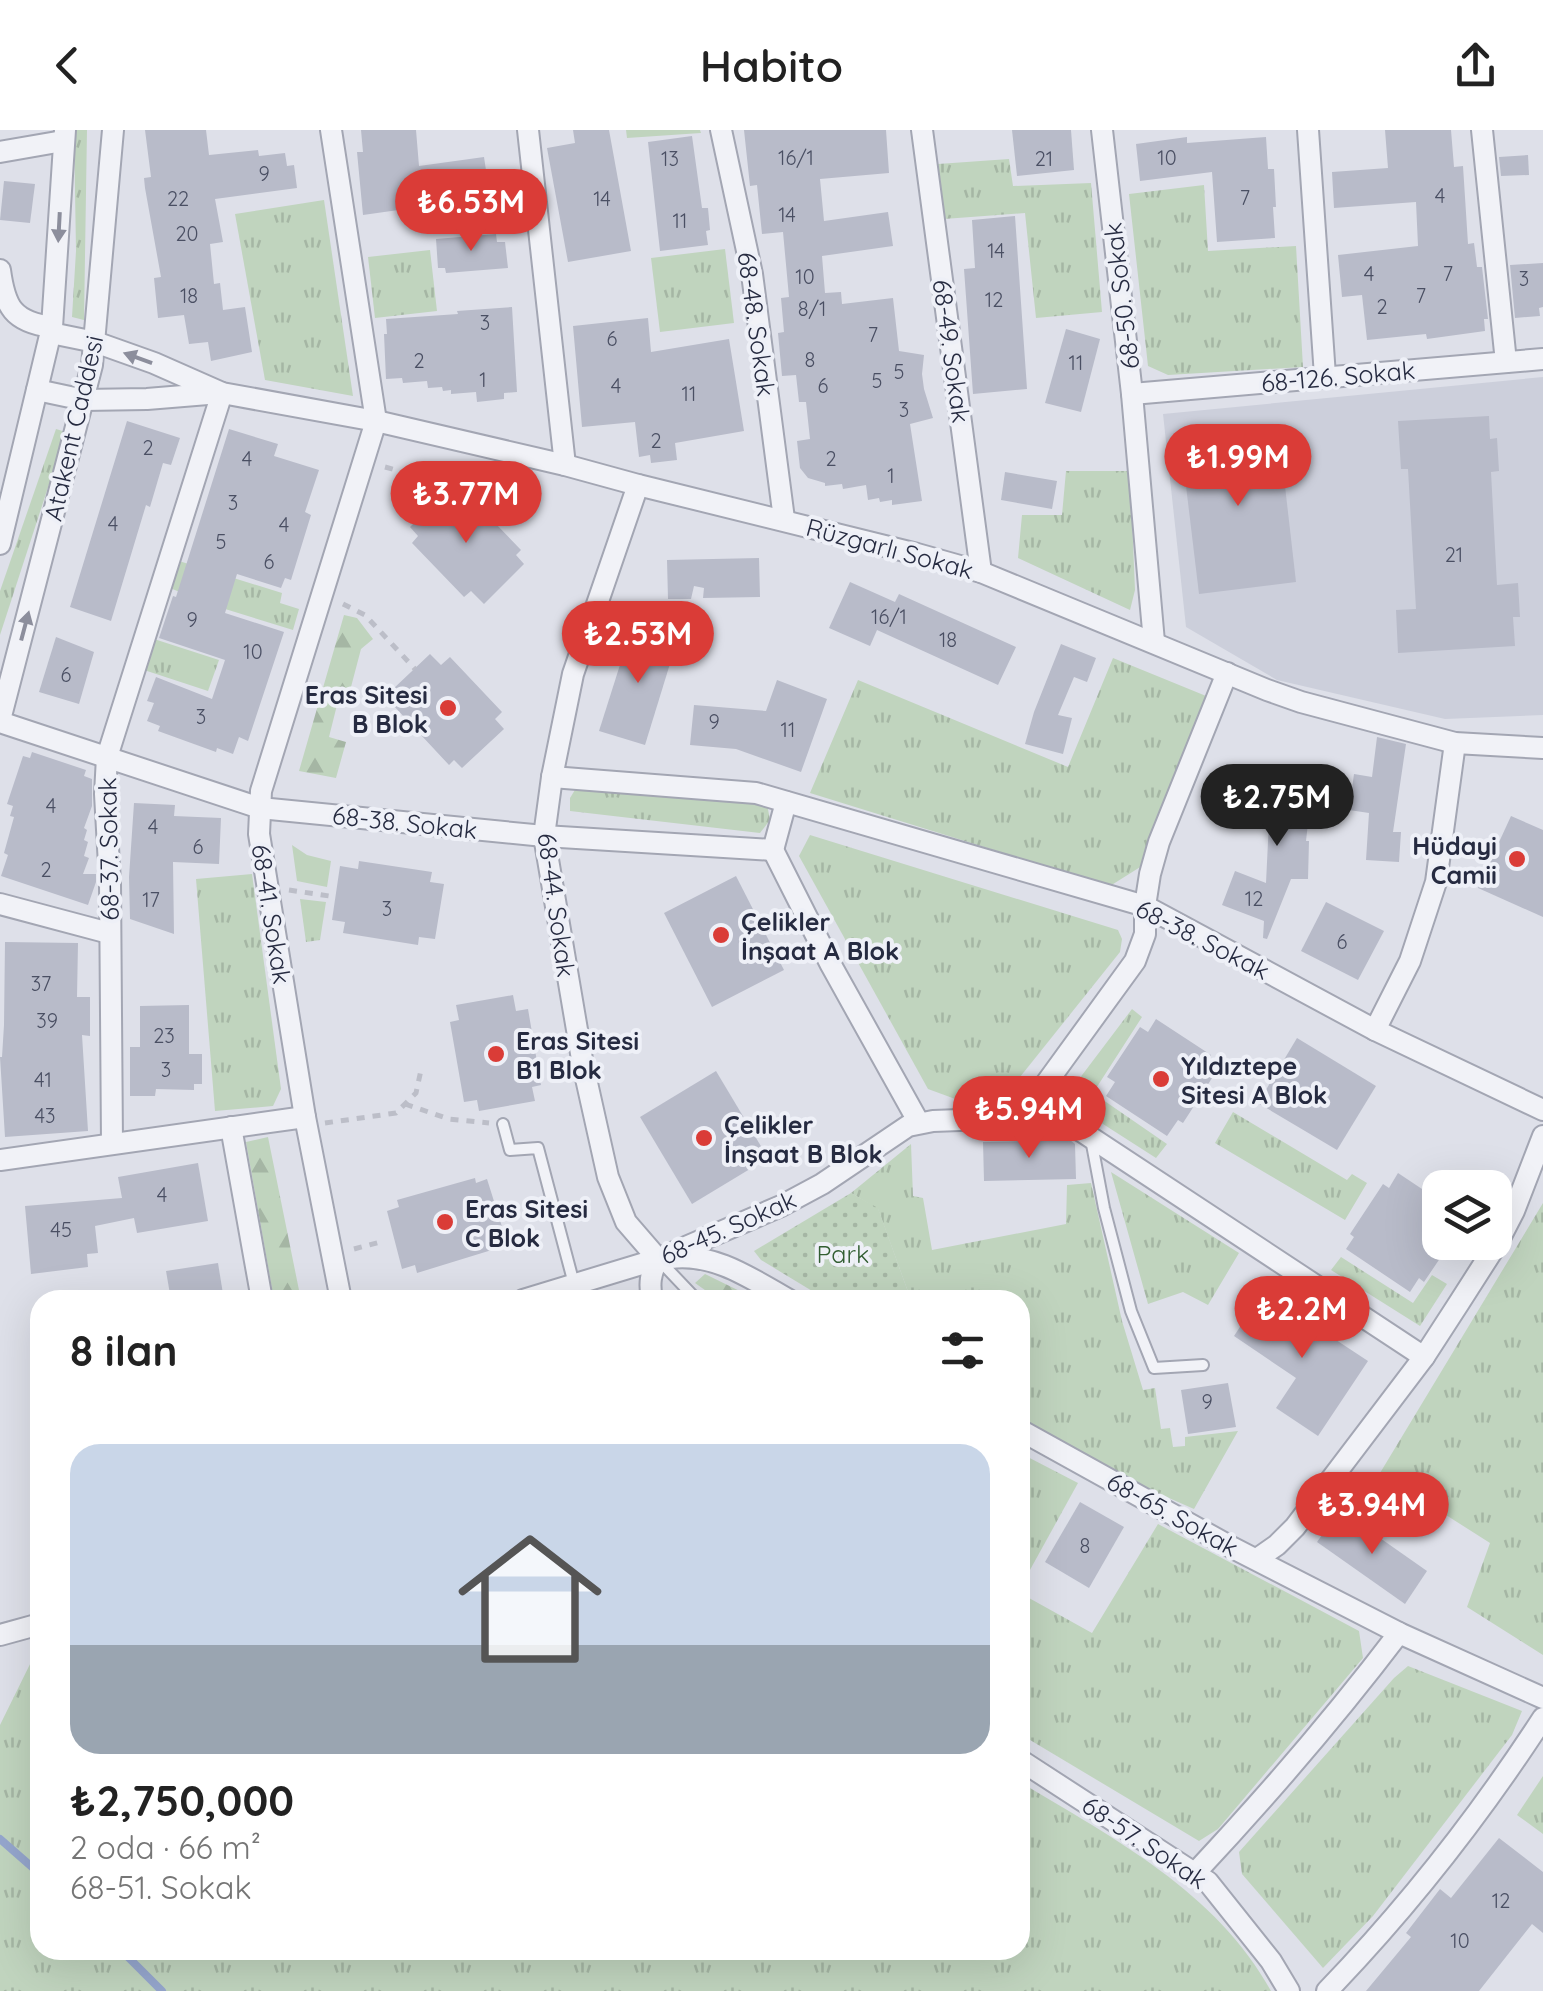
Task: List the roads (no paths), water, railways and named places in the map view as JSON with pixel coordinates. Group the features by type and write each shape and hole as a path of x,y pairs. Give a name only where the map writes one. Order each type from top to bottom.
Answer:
{"street":[{"name":"Atakent Caddesi","path":"0,721 84,400 95,342 113,130"},
{"path":"332,130 376,421"},
{"path":"528,130 565,465"},
{"name":"68-48. Sokak","path":"721,130 752,274 784,520"},
{"name":"68-49. Sokak","path":"922,130 981,572"},
{"name":"68-50. Sokak","path":"1102,130 1132,394 1154,642"},
{"path":"1308,130 1325,376"},
{"path":"1482,130 1506,362"},
{"name":"Atakent Caddesi","path":"1,533 52,330 64,136"},
{"path":"0,152 64,136"},
{"name":"Rüzgarlı Sokak","path":"0,270 9,308 20,317 154,364 222,393 376,421 565,465 981,572 1301,702 1455,743 1543,748"},
{"name":"68-126. Sokak","path":"1132,394 1543,359"},
{"name":"Rüzgarlı Sokak","path":"37,390 84,400 222,393"},
{"name":"68-37. Sokak","path":"112,1143 107,758 222,393"},
{"name":"68-41. Sokak","path":"339,1290 306,1122 258,834 261,791 376,421"},
{"name":"68-44. Sokak","path":"638,486 573,674 544,836 583,1065 608,1177 626,1222 658,1260"},
{"path":"1227,673 1159,842 1145,906 1146,934 1135,961 1034,1100 1424,1357"},
{"name":"68-38. Sokak","path":"0,721 260,808 544,836 773,850"},
{"path":"1375,1030 1410,961 1436,882 1455,743"},
{"name":"68-38. Sokak","path":"552,777 756,793 1145,906 1375,1030 1543,1110"},
{"path":"786,802 773,850 919,1123"},
{"path":"0,904 109,933"},
{"name":"68-45. Sokak","path":"555,1290 658,1260 781,1206 822,1184 897,1132 919,1123 986,1120 1006,1115 1034,1100"},
{"path":"0,1160 231,1127 306,1122"},
{"path":"231,1127 260,1290"},
{"path":"1257,1559 1295,1527 1424,1357 1498,1242 1543,1136"},
{"path":"650,1290 651,1272 658,1260 678,1257 711,1260 770,1290"},
{"name":"68-65. Sokak","path":"1030,1435 1399,1633 1543,1698"},
{"path":"0,1635 30,1627"},
{"path":"1196,1872 1266,1797 1399,1633"},
{"path":"1326,1991 1414,1892 1486,1800 1543,1718"},
{"name":"68-57. Sokak","path":"1030,1766 1208,1882 1289,1991"}],"lane":[{"path":"503,1124 510,1150 538,1148 574,1284"},
{"path":"1091,1138 1130,1310 1154,1368 1203,1365"},
{"name":"68-44. Sokak","path":"658,1260 687,1290"}],"waterway":[{"path":"0,1839 30,1865"},
{"path":"131,1960 162,1991"}],"place":[{"name":"Eras Sitesi B Blok","path":"448,708"},
{"name":"Hüdayi Camii","path":"1517,859"},
{"name":"Çelikler İnşaat A Blok","path":"721,935"},
{"name":"Eras Sitesi B1 Blok","path":"496,1054"},
{"name":"Yıldıztepe Sitesi A Blok","path":"1161,1079"},
{"name":"Çelikler İnşaat B Blok","path":"704,1138"},
{"name":"Eras Sitesi C Blok","path":"445,1222"}],"park label":[{"name":"Park","path":"843,1253"}]}
